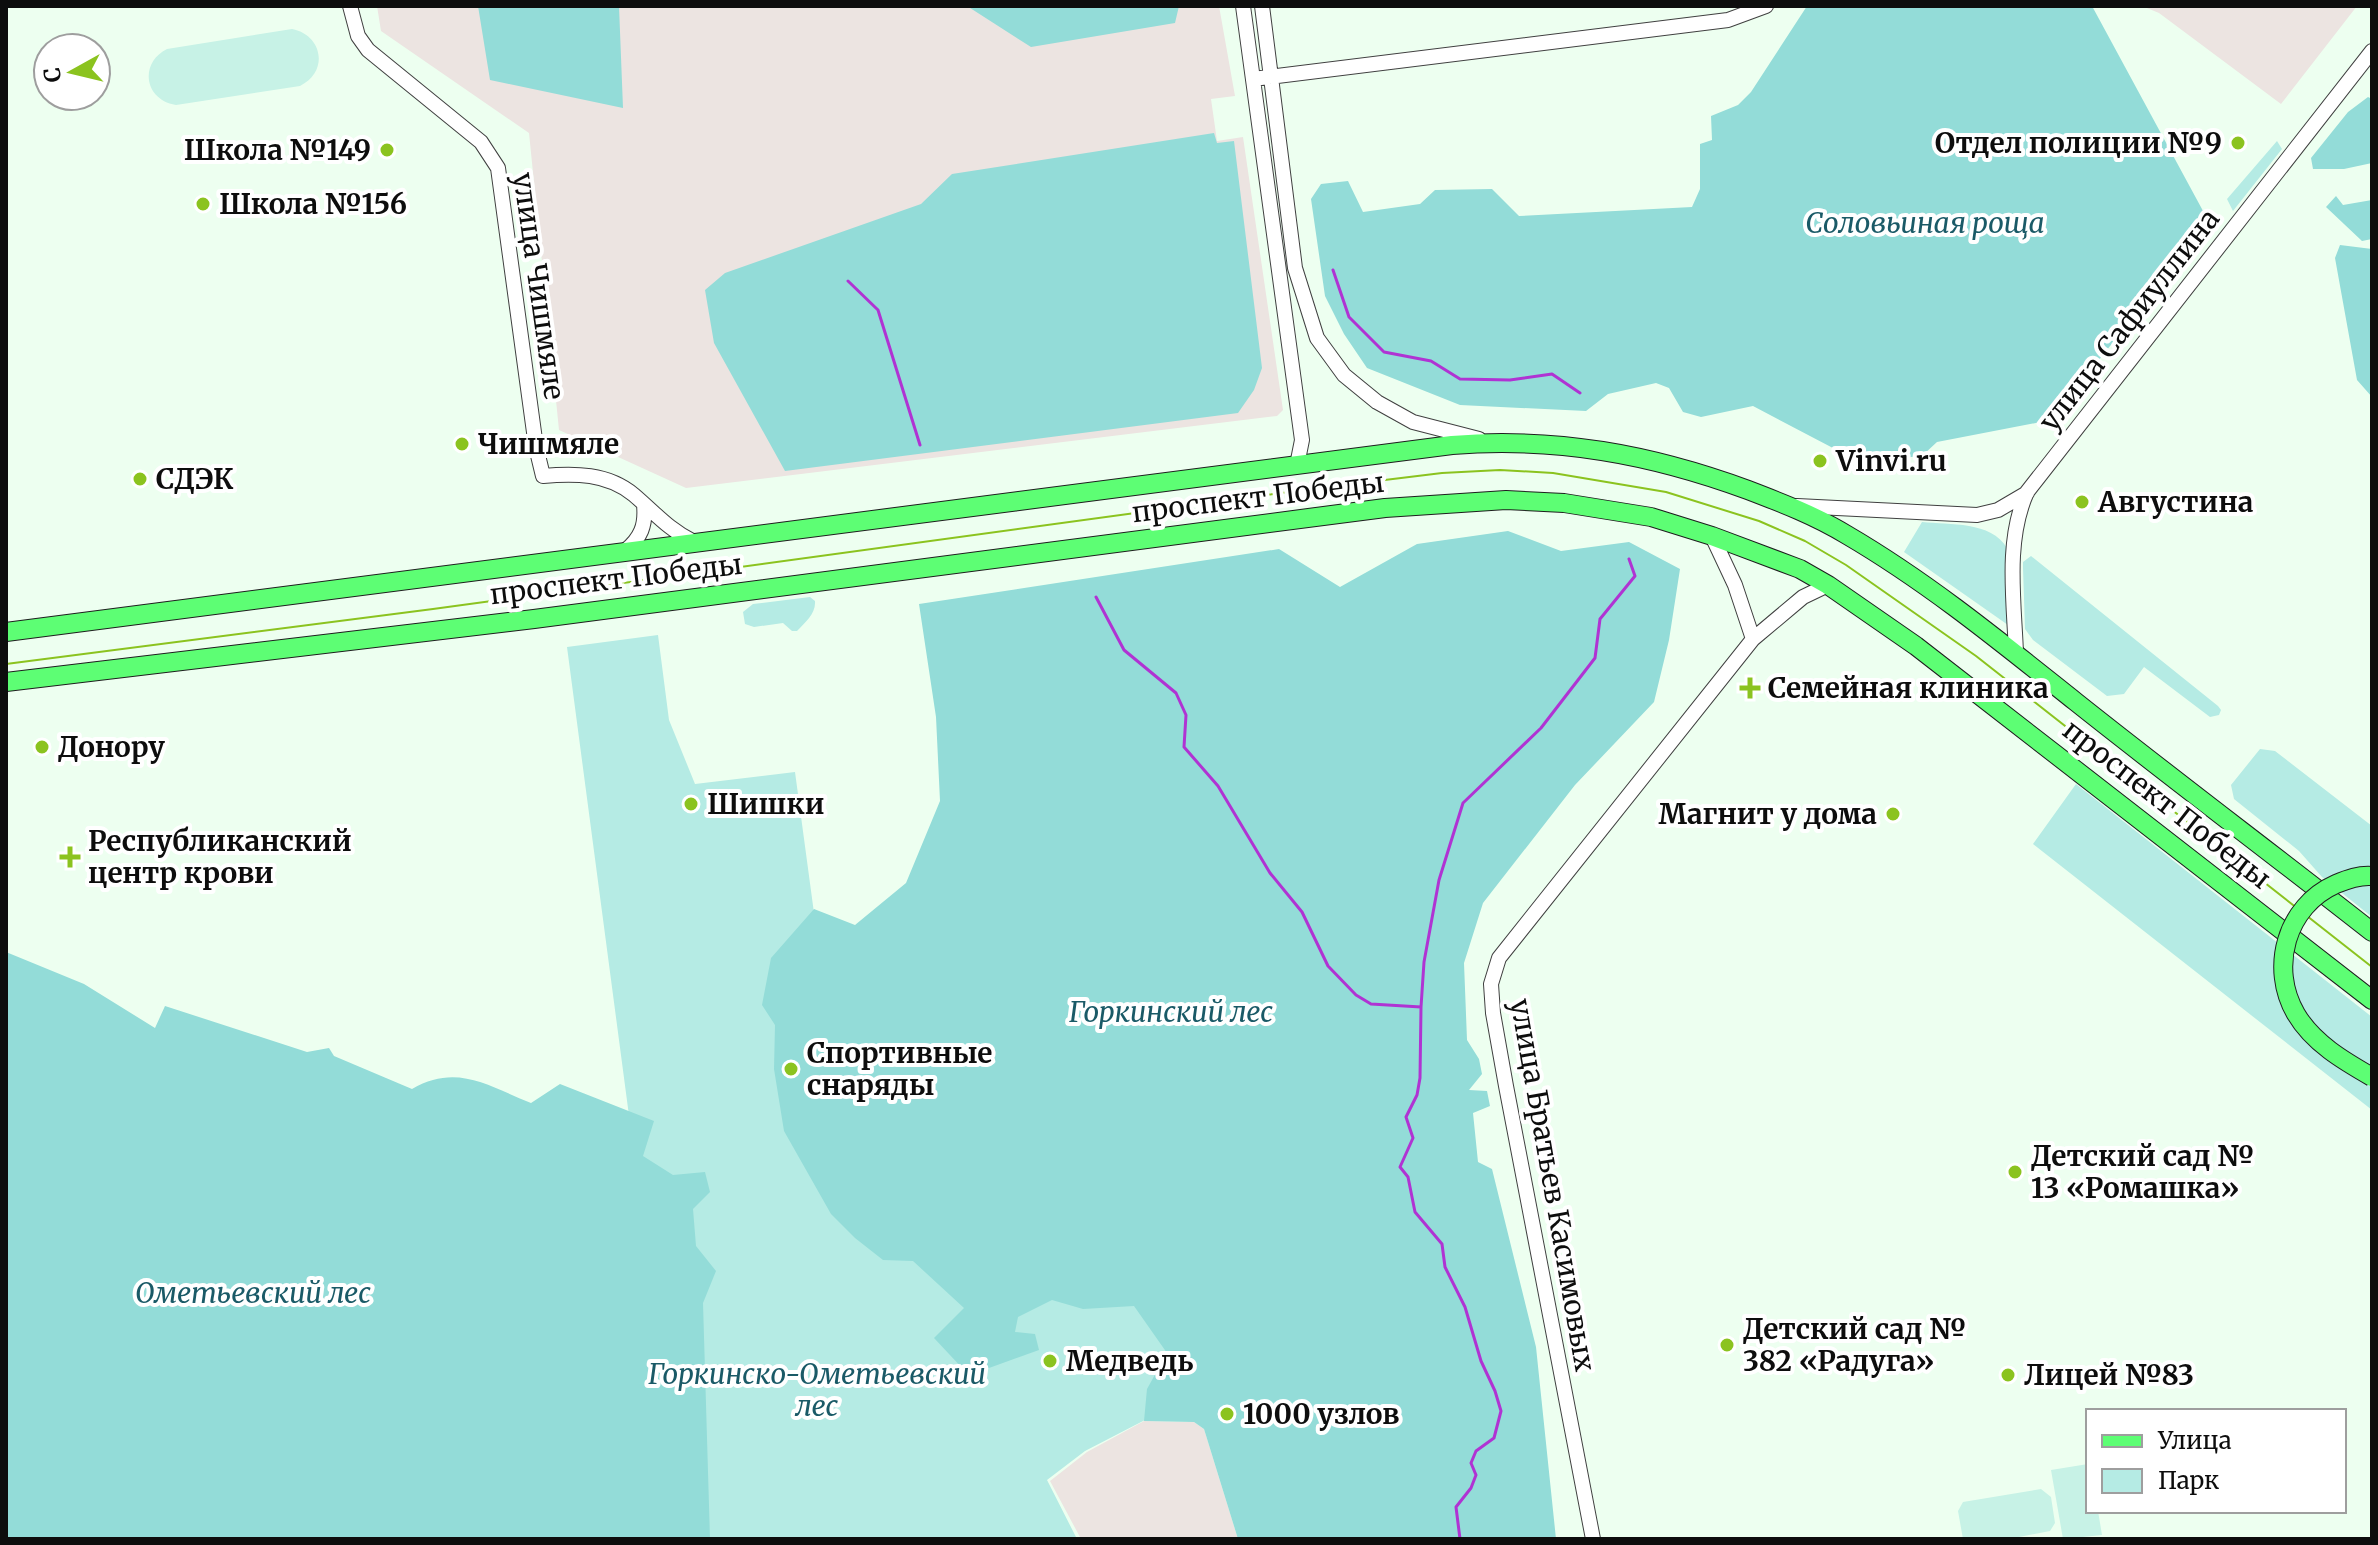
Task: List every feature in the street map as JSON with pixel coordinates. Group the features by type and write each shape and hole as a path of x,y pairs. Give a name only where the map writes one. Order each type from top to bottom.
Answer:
{"main road":[{"name":"проспект Победы","path":"6,632 1493,442 1593,449 1670,463 1790,506 1845,533 1928,586 2372,932"},
{"name":"проспект Победы","path":"6,682 534,619 1301,518 1441,503 1506,500 1564,503 1651,517 1800,569 1828,585 1916,646 2372,1000"},
{"path":"2372,876 2347,880 2327,888 2306,904 2290,934 2283,971 2297,1015 2316,1039 2372,1077"}],"street":[{"name":"улица Чишмяле","path":"350,6 358,36 368,50 481,142 498,168 536,447 543,476 567,474 600,477 632,493 666,526 694,542"},
{"path":"1243,6 1302,440 1297,465"},
{"path":"1262,6 1295,268 1317,338 1344,375 1377,402 1413,422 1493,442"},
{"path":"1253,79 1728,20 1766,6"},
{"name":"улица Сафиуллина","path":"2016,653 2014,538 2018,513 2027,492 2372,51"},
{"path":"1790,506 1977,515 1998,510 2027,492"},
{"path":"625,551 636,542 644,525 644,505"},
{"path":"1712,536 1735,585 1753,639"},
{"name":"улица Братьев Касимовых","path":"1593,1539 1502,1062 1491,984 1499,958 1753,639 1803,597 1828,585"}],"shaded area":[{"path":"377,6 1219,6 1235,96 1211,99 1217,141 1243,137 1283,410 1277,416 686,488 559,430 529,133 381,31"},
{"path":"2142,6 2357,6 2281,104 2159,13"},
{"path":"292,29 310,38 318,54 315,72 300,86 176,105 165,102 152,89 149,72 152,63 167,49"},
{"path":"1144,1421 1194,1422 1204,1429 1238,1539 1081,1539 1050,1481 1087,1452"},
{"path":"2086,1464 2086,1513 2098,1513 2102,1535 2063,1539 2051,1470"},
{"path":"2041,1489 2051,1497 2055,1523 2050,1531 2009,1539 1963,1539 1958,1511 1963,1502"}],"green space":[{"path":"478,6 619,6 623,108 490,80"},
{"path":"967,6 1179,6 1175,23 1031,47"},
{"name":"Соловьиная роща","path":"1807,6 2092,6 2209,222 2051,420 1937,442 1923,455 1894,460 1852,458 1753,406 1701,417 1683,412 1669,388 1656,383 1608,394 1586,411 1460,405 1367,368 1344,334 1325,296 1311,199 1321,184 1348,181 1363,212 1420,204 1435,190 1492,189 1519,216 1692,207 1700,189 1700,144 1712,140 1711,116 1738,105 1751,92"},
{"path":"2368,97 2372,99 2372,163 2344,169 2313,169 2311,158 2348,112"},
{"path":"1214,133 1217,143 1234,141 1262,368 1254,390 1238,413 785,471 714,343 705,290 725,273 921,204 952,174"},
{"path":"2277,141 2282,149 2233,211 2227,199"},
{"path":"2336,196 2343,205 2372,200 2372,239 2362,241 2326,207"},
{"path":"2340,245 2372,249 2372,397 2357,380 2335,258"},
{"path":"1922,522 1969,526 2000,539 2007,548 2008,625 1904,552"},
{"name":"Горкинский лес","path":"1508,531 1561,551 1629,542 1680,569 1669,640 1654,702 1575,785 1483,903 1464,963 1467,1040 1479,1059 1482,1074 1469,1090 1487,1091 1490,1106 1473,1113 1478,1162 1492,1169 1536,1347 1556,1539 1238,1539 1204,1429 1194,1422 1144,1421 1147,1389 1167,1353 1134,1306 1083,1309 1052,1300 1018,1317 1015,1332 1035,1334 1039,1350 989,1368 964,1370 934,1338 964,1308 913,1261 883,1260 831,1214 784,1131 774,1069 775,1025 762,1005 771,958 814,909 855,925 906,883 940,801 936,717 919,604 1279,549 1340,587 1417,544"},
{"path":"2031,556 2218,706 2221,710 2219,715 2210,717 2144,667 2124,694 2107,696 2033,640 2025,629 2023,568 2023,562"},
{"path":"810,597 815,601 814,610 797,631 792,631 783,623 754,627 745,624 743,612 753,604"},
{"name":"Горкинско-Ометьевский лес","path":"658,635 669,720 695,784 795,772 814,913 912,1259 1135,1302 1172,1352 1145,1420 1085,1451 1047,1480 1077,1539 685,1539 567,647"},
{"path":"2260,749 2275,751 2372,826 2372,917 2322,877 2299,851 2234,799 2231,785"},
{"path":"2076,784 2372,1017 2372,1110 2033,844"},
{"name":"Ометьевский лес","path":"6,952 84,984 155,1028 165,1006 307,1052 329,1048 334,1056 412,1089 428,1081 458,1078 486,1084 531,1103 560,1084 654,1121 643,1156 673,1175 705,1172 710,1192 693,1209 696,1246 716,1271 703,1303 710,1539 6,1539"}],"waterway":[{"path":"1333,270 1349,317 1384,352 1431,361 1460,379 1510,380 1552,374 1580,393"},
{"path":"848,281 878,310 920,445"},
{"path":"1460,1539 1456,1507 1471,1488 1476,1475 1471,1463 1476,1451 1494,1438 1501,1411 1481,1361 1465,1307 1445,1267 1442,1244 1415,1212 1408,1177 1400,1167 1413,1138 1406,1117 1417,1095 1420,1078 1424,962 1439,880 1463,803 1541,728 1595,658 1600,619 1635,576 1629,559"},
{"path":"1096,597 1124,650 1176,693 1186,715 1184,747 1218,786 1270,873 1302,912 1328,966 1356,995 1371,1004 1421,1007"}],"tram line":[{"path":"6,664 1311,489 1442,473 1500,470 1553,473 1666,492 1759,521 1805,541 1846,565 1976,656 2372,967"}],"place":[{"name":"Отдел полиции №9","path":"2238,143"},
{"name":"Школа №149","path":"387,150"},
{"name":"Школа №156","path":"203,204"},
{"name":"Чишмяле","path":"462,444"},
{"name":"Vinvi.ru","path":"1820,461"},
{"name":"СДЭК","path":"140,479"},
{"name":"Августина","path":"2082,502"},
{"name":"Семейная клиника","path":"1750,688"},
{"name":"Донору","path":"42,747"},
{"name":"Шишки","path":"691,804"},
{"name":"Магнит у дома","path":"1893,814"},
{"name":"Республиканский центр крови","path":"70,857"},
{"name":"Спортивные снаряды","path":"791,1069"},
{"name":"Детский сад № 13 «Ромашка»","path":"2015,1172"},
{"name":"Детский сад № 382 «Радуга»","path":"1727,1345"},
{"name":"Медведь","path":"1050,1361"},
{"name":"Лицей №83","path":"2008,1375"},
{"name":"1000 узлов","path":"1227,1414"}]}
